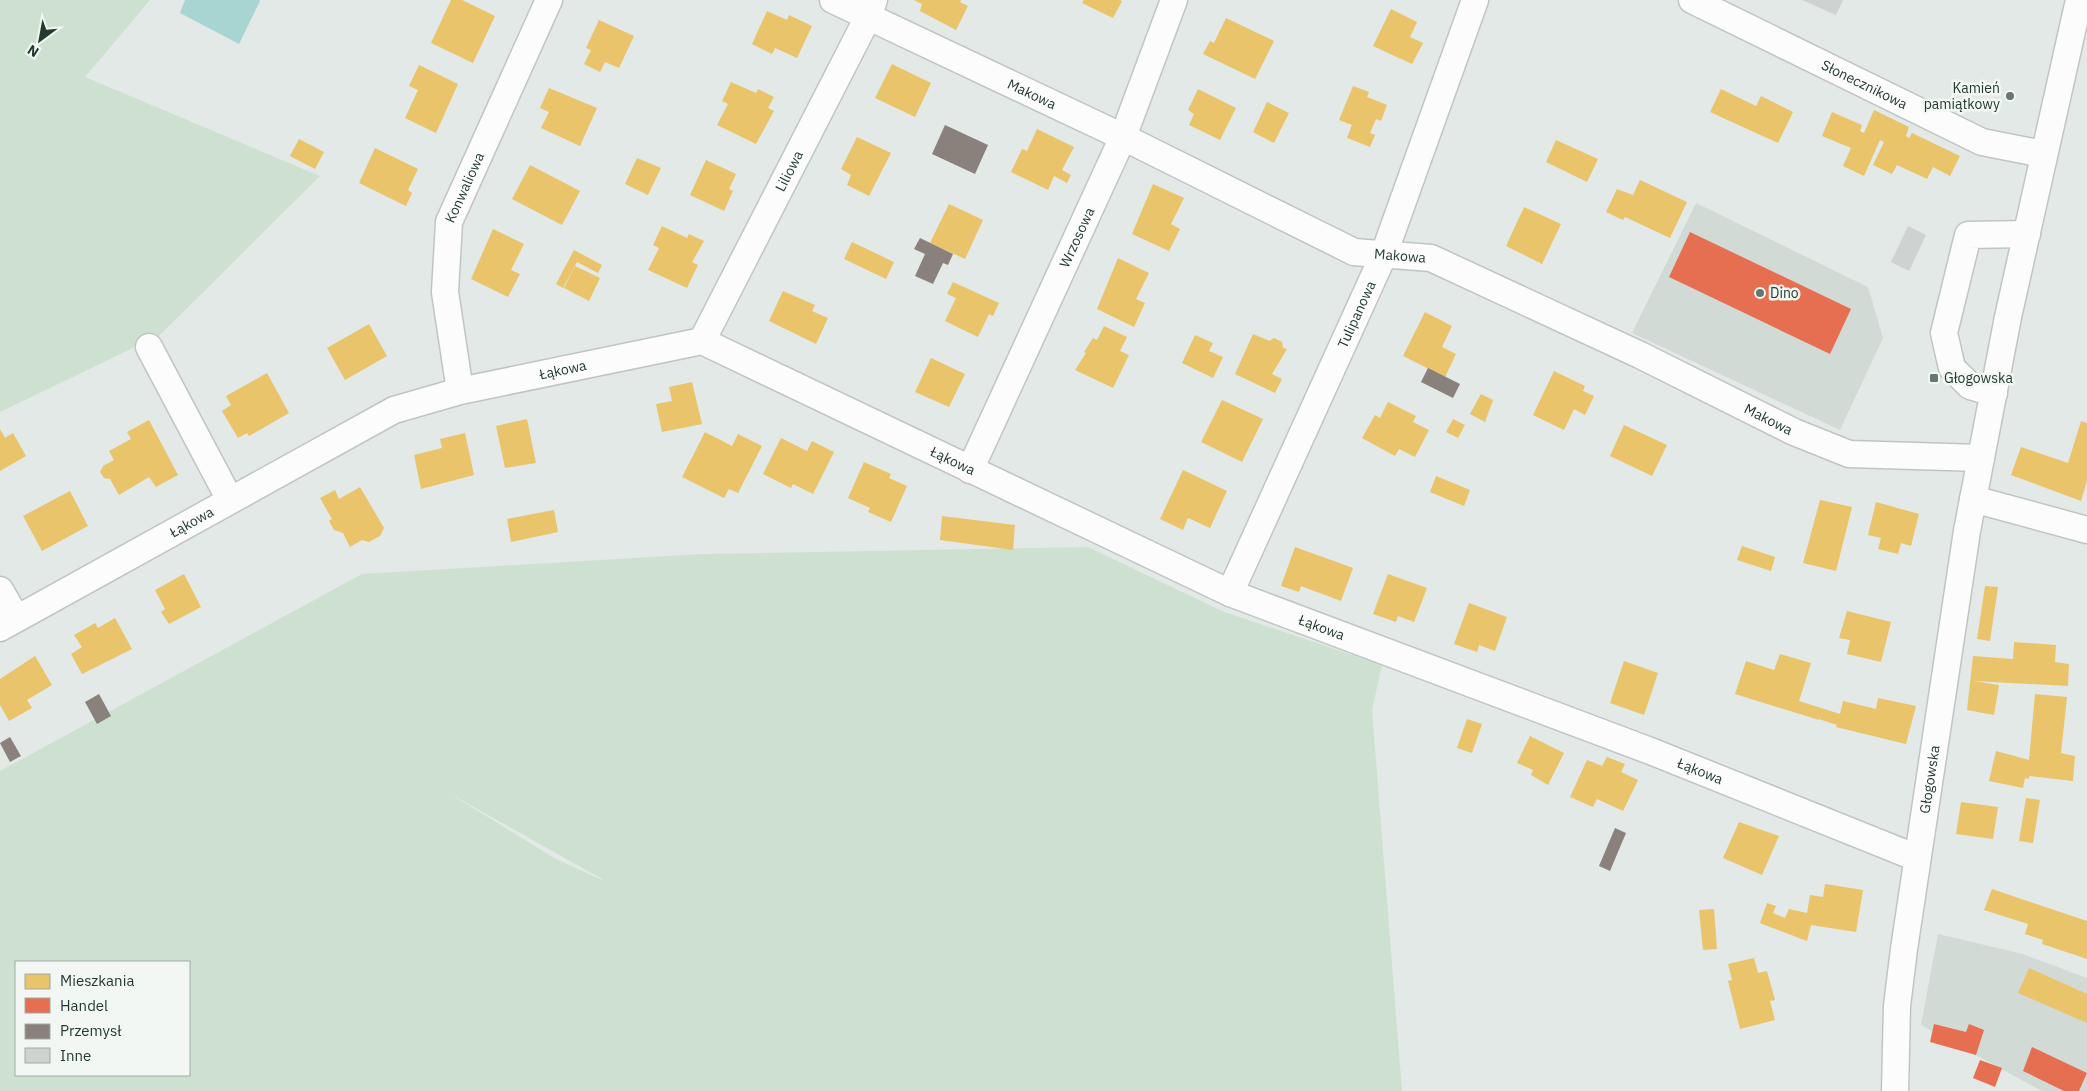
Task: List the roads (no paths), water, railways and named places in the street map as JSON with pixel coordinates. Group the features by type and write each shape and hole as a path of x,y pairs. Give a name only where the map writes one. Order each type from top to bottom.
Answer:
{"street":[{"name":"Konwaliowa","path":"460,391 445,292 449,222 549,0"},
{"name":"Makowa","path":"833,0 871,9 1354,252 1431,258 1640,355 1794,432 1849,454 1981,458"},
{"name":"Wrzosowa","path":"970,470 1123,137 1174,0"},
{"name":"Tulipanowa","path":"1230,593 1384,254 1475,0"},
{"name":"Słonecznikowa","path":"1692,0 1982,142 2043,154"},
{"name":"Głogowska","path":"1895,1091 1897,1006 1917,858 1973,499 2043,154 2079,0"},
{"name":"Liliowa","path":"702,341 871,9"},
{"path":"1994,393 1970,386 1952,368 1944,333 1968,235 2027,234"},
{"name":"Łąkowa","path":"8,623 394,410 460,391 702,341 1230,593 1653,752 1917,858"},
{"path":"149,347 230,500"},
{"path":"1973,499 2087,530"},
{"path":"0,590 8,623"}],"water":[{"path":"185,0 260,1 239,44 180,13"}],"place":[{"name":"Kamień pamiątkowy","path":"2010,96"},
{"name":"Dino","path":"1760,293"},
{"name":"Głogowska","path":"1934,378"}]}
